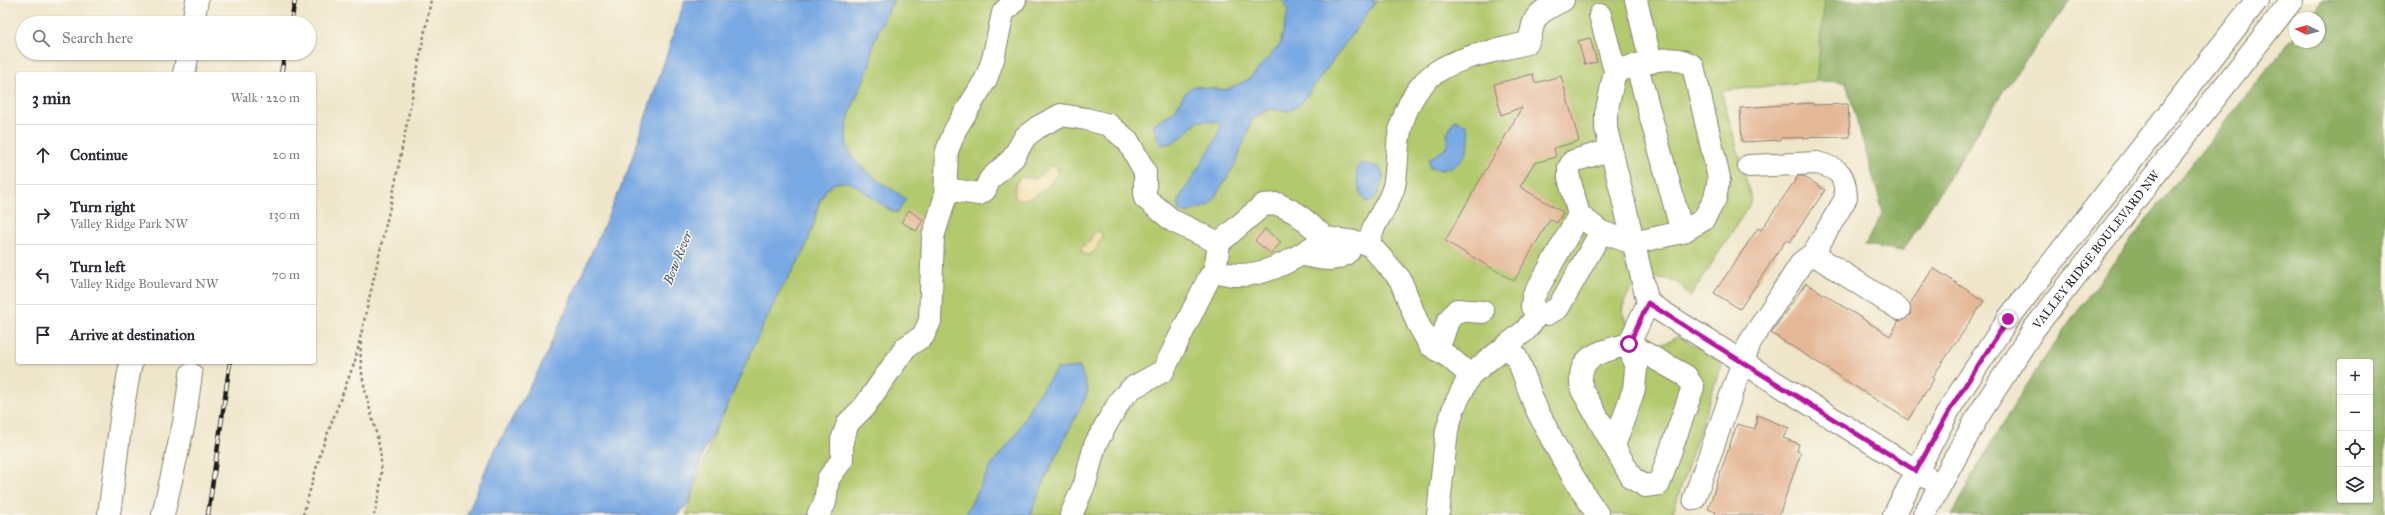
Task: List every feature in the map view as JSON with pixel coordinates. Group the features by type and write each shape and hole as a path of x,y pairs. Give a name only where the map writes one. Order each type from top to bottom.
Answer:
{"street":[{"path":"194,16 197,0"},
{"path":"818,515 825,504 828,479 842,460 842,440 848,423 864,407 906,347 922,336 930,321 933,237 946,190 947,151 955,130 986,79 993,59 1003,14 1015,0"},
{"path":"1302,255 1325,260 1337,258 1360,243 1371,232 1393,191 1400,132 1408,107 1418,89 1440,68 1464,59 1527,43 1532,36 1533,22 1539,14 1563,0"},
{"path":"1636,0 1644,64 1682,232"},
{"path":"1894,515 1916,471 1952,406 2008,319 2257,0"},
{"name":"VALLEY RIDGE BOULEVARD NW","path":"1924,515 1978,416 2034,329 2292,0"},
{"path":"1600,15 1615,71 1606,114 1606,128 1648,303 1629,344 1636,369 1634,389 1614,446"},
{"path":"184,72 187,60"},
{"path":"1611,150 1573,161 1569,168 1569,178 1579,215 1601,232 1633,243 1682,232 1703,220 1715,199 1720,178 1693,66 1684,60 1663,60 1615,71"},
{"path":"946,190 979,194 986,190 990,179 1013,158 1025,137 1038,126 1061,115 1086,119 1109,125 1128,141 1145,172 1145,198 1173,221 1219,243"},
{"path":"1694,499 1743,361 1754,336 1802,262 1813,254 1846,198 1842,176 1837,170 1818,162 1749,166"},
{"path":"1326,238 1302,255 1260,272 1229,275 1220,272 1217,266 1216,254 1219,243 1263,205 1278,204 1296,213 1326,238 1360,243 1400,279 1418,324 1430,345 1470,375"},
{"path":"1579,215 1533,297 1532,307 1538,314 1547,314 1558,308 1601,232"},
{"path":"1813,254 1899,310"},
{"path":"1071,515 1085,483 1094,445 1121,399 1132,388 1162,371 1208,278 1217,266"},
{"path":"1648,303 1743,361 1939,485"},
{"path":"1438,350 1448,321 1457,310 1483,312"},
{"path":"1438,515 1446,430 1454,407 1470,375 1526,330 1538,314"},
{"path":"1629,344 1686,376 1693,387 1659,484 1645,486 1632,478 1582,390 1579,375 1584,363 1601,352 1629,344"},
{"path":"1508,345 1518,357 1537,411 1553,442 1598,515"},
{"path":"108,515 122,411 131,364"},
{"path":"163,515 184,423 191,374"}],"path":[{"path":"303,515 322,448 355,361 362,334 394,189 431,0"},
{"path":"362,334 359,363 362,384 380,452 381,478 374,515"}],"green space":[{"path":"875,0 1835,0 1816,81 1721,91 1752,201 1690,297 1676,282 1663,278 1657,278 1643,281 1637,285 1627,296 1624,302 1624,317 1636,335 1651,343 1659,344 1668,342 1678,336 1722,362 1672,515 686,515 704,461"},
{"path":"1825,0 2070,0 2004,90 1903,251 1865,245 1883,212 1846,82 1816,81"},
{"path":"2322,0 2385,0 2385,515 1952,515 1987,450 2026,387 2067,326 2156,208 2289,42 2289,48 2325,48 2325,12 2313,12"}],"sand":[{"path":"1050,166 1058,168 1058,173 1046,188 1040,193 1027,199 1015,198 1015,186 1020,177 1037,179"},
{"path":"1096,231 1101,232 1102,238 1091,254 1083,254 1081,248 1090,241"}],"water":[{"name":"Bow River","path":"685,0 894,0 876,37 872,50 871,62 853,105 847,125 846,135 850,153 863,169 906,199 898,212 893,212 850,182 835,183 826,190 818,205 814,224 803,254 779,293 754,345 726,409 704,451 689,503 678,515 467,515 490,459 543,362 627,173"},
{"path":"1283,0 1377,0 1301,104 1288,111 1269,109 1252,120 1236,163 1210,205 1186,213 1179,212 1179,199 1214,143 1221,126 1217,122 1198,121 1177,140 1172,143 1160,145 1153,124 1175,111 1184,94 1193,86 1226,90 1249,79 1280,45 1288,11"},
{"path":"1454,120 1466,124 1469,133 1467,151 1457,164 1449,168 1430,168 1429,159 1445,149 1448,142 1447,134"},
{"path":"1361,163 1379,167 1384,175 1378,194 1370,202 1365,201 1358,185 1357,167"},
{"path":"1080,367 1088,392 1043,483 1031,515 965,515 992,464 1016,435 1034,400 1057,369"}],"building":[{"path":"1590,38 1597,62 1585,65 1578,41"},
{"path":"1533,74 1535,83 1561,76 1579,141 1554,148 1556,157 1534,163 1520,187 1563,212 1557,223 1550,219 1514,281 1445,241 1522,107 1501,115 1494,84"},
{"path":"1813,103 1813,105 1848,104 1850,137 1780,138 1780,140 1742,142 1740,108"},
{"path":"1798,176 1803,176 1825,190 1790,242 1786,240 1740,309 1714,293 1758,228 1761,230"},
{"path":"909,210 923,220 916,231 901,222"},
{"path":"1265,229 1281,242 1271,254 1255,241"},
{"path":"1933,268 1984,301 1932,378 1934,379 1908,420 1771,333 1806,283 1890,336 1899,321 1910,315 1910,304"},
{"path":"1757,415 1789,428 1783,438 1799,444 1797,451 1801,453 1779,515 1715,515 1716,512 1708,509 1737,424 1755,429"}],"railway":[{"path":"292,16 295,0"},
{"path":"281,72 284,60"},
{"path":"208,515 230,364"}],"route":[{"path":"1629,344 1648,303 1901,460 1916,471 1952,406 2008,319"}]}
